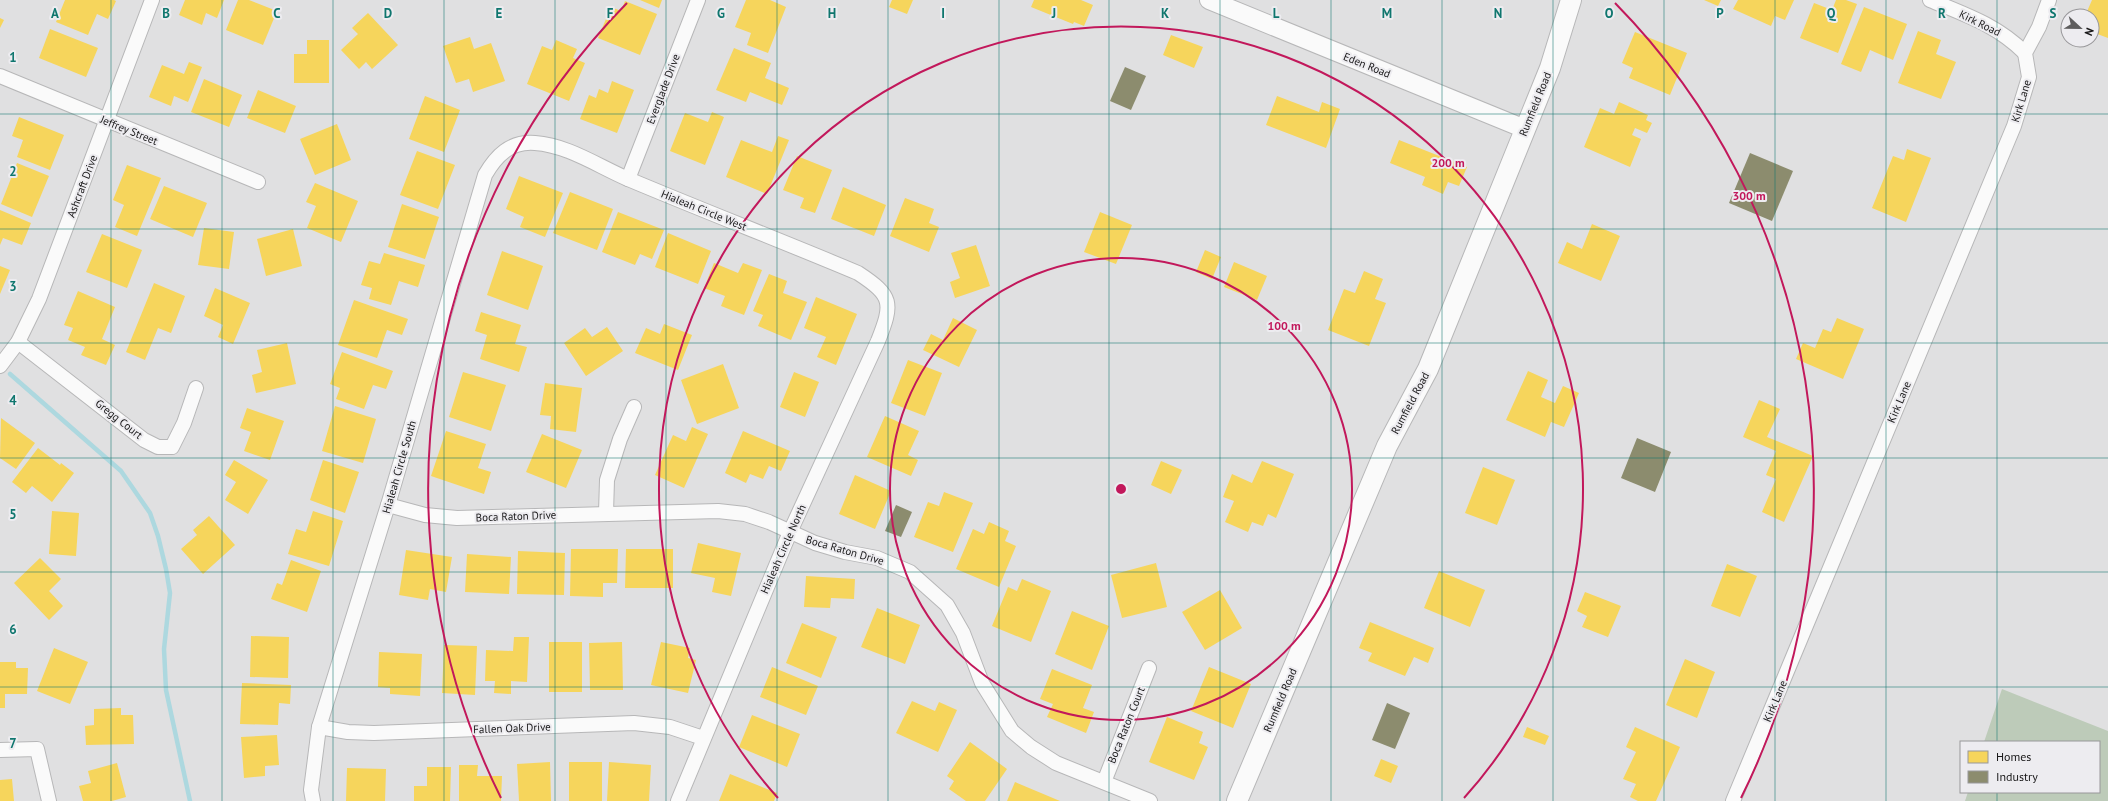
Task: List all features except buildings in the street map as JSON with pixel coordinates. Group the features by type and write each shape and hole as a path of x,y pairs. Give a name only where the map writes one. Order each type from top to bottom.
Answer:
{"main road":[{"name":"Rumfield Road","path":"1237,801 1388,446 1428,369 1550,68 1571,0"}],"street":[{"name":"Ashcraft Drive","path":"0,366 18,342 39,299 152,0"},
{"name":"Everglade Drive","path":"628,179 698,0"},
{"name":"Eden Road","path":"1209,0 1525,130"},
{"name":"Kirk Road","path":"1930,0 1984,23 2010,38 2025,53"},
{"path":"2025,53 2039,27 2049,0"},
{"name":"Kirk Lane","path":"1733,801 1934,321 2022,105 2029,77 2025,53"},
{"name":"Jeffrey Street","path":"0,76 106,121 258,182"},
{"name":"Hialeah Circle West","path":"513,145 533,142 556,146 628,179 858,273 877,285 887,298"},
{"name":"Hialeah Circle South","path":"313,801 311,790 320,727 388,505 485,175 495,158 513,145"},
{"name":"Hialeah Circle North","path":"678,801 790,532 878,341 888,315 887,298"},
{"name":"Gregg Court","path":"18,342 144,440 158,447 172,447 184,424 196,388"},
{"path":"606,513 607,480 620,439 634,407"},
{"name":"Boca Raton Drive","path":"388,505 425,515 456,518 718,511 745,514 769,522 815,543 837,550 877,558 910,572 947,605 963,633 982,683 1012,731 1031,747 1056,763 1150,801"},
{"name":"Boca Raton Court","path":"1104,782 1149,668"},
{"name":"Fallen Oak Drive","path":"320,727 348,732 374,733 634,723 670,727 703,738"},
{"path":"0,750 37,749 49,801"}],"green space":[{"path":"2002,689 2108,731 2108,801 1965,801 1968,793 2100,793 2100,741 1984,741"}],"waterway":[{"path":"10,374 121,471 150,513 158,536 170,593 164,649 166,690 190,801"}]}
